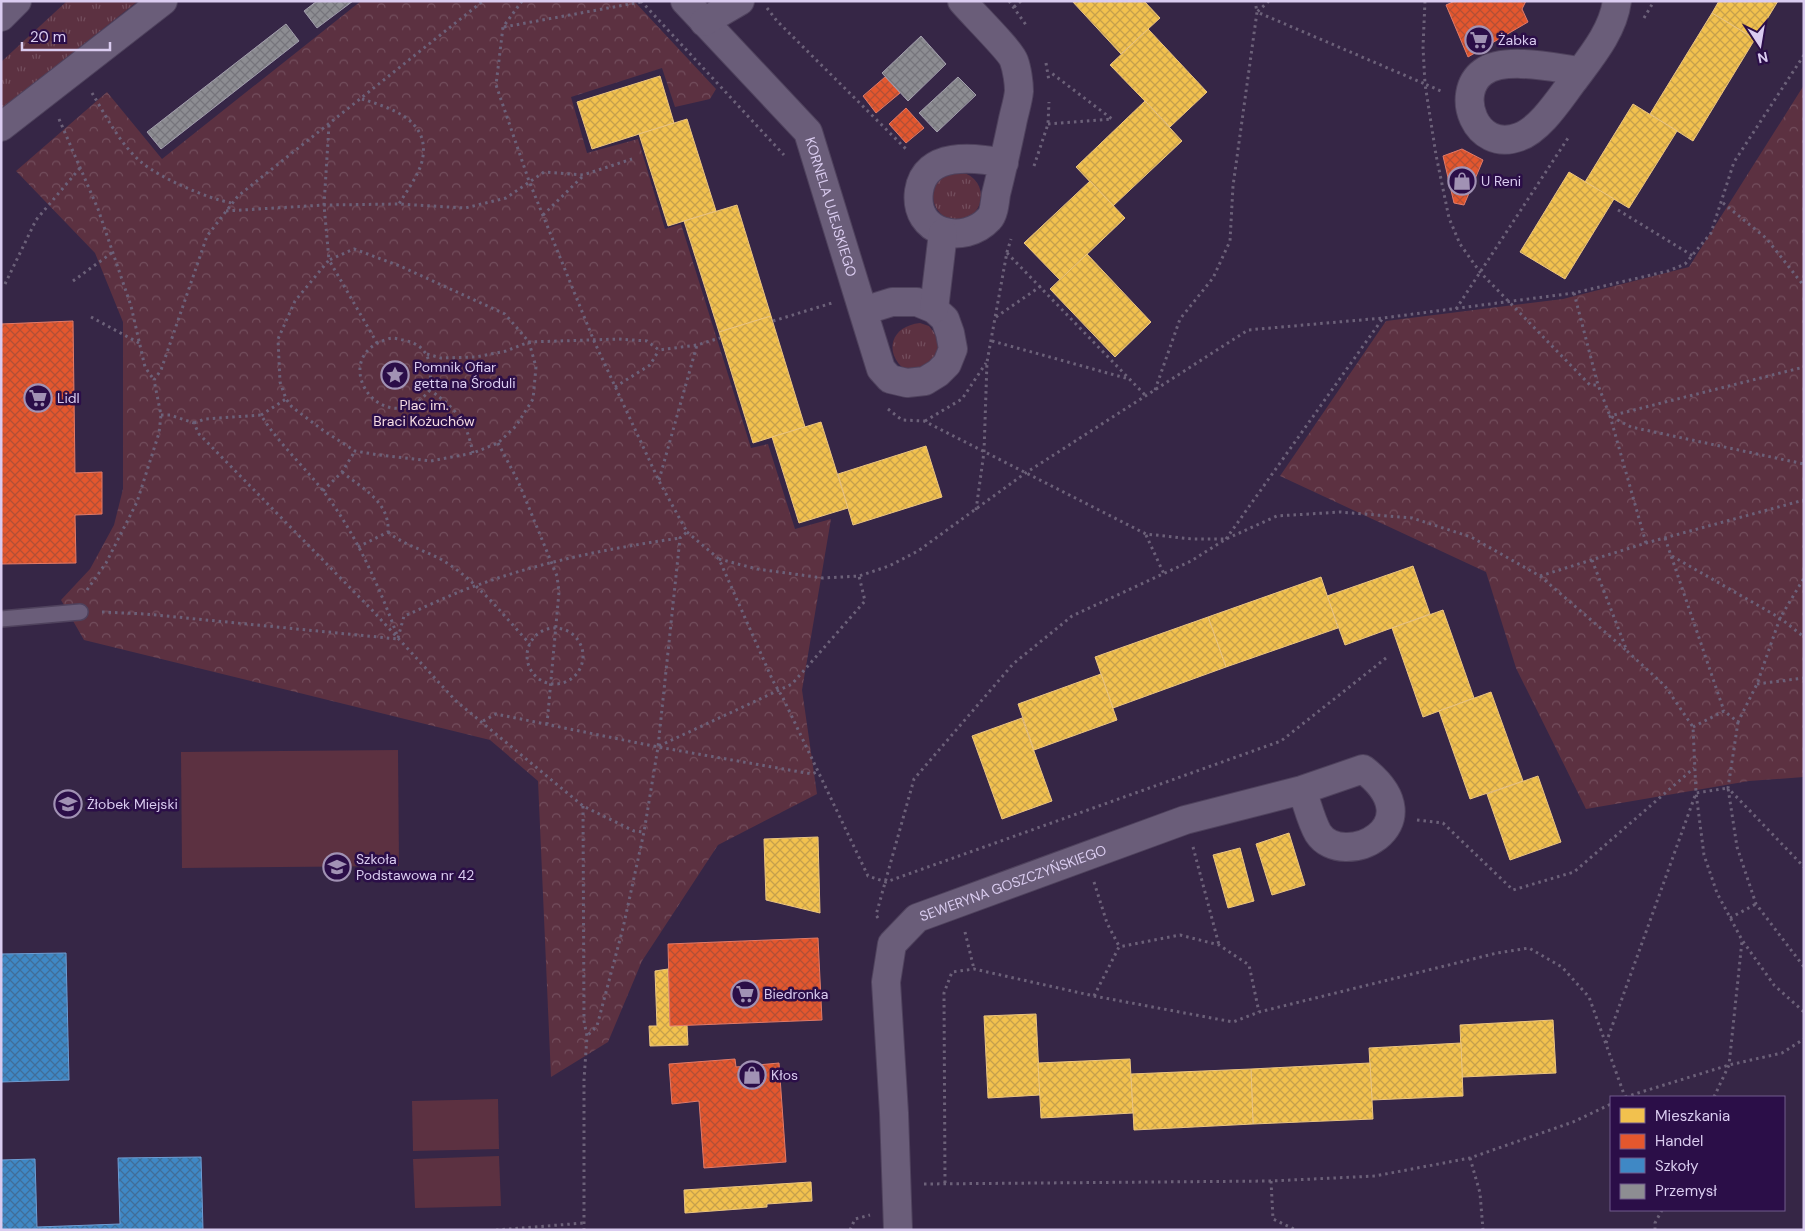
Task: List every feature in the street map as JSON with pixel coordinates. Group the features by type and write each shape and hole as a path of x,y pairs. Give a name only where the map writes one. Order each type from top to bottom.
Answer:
{"street":[{"path":"1,17 17,1"},
{"path":"1,127 162,1"},
{"name":"KORNELA UJEJSKIEGO","path":"685,1 808,132 881,369 890,378 907,384 925,381 948,364 953,349 950,333 945,319 934,309"},
{"path":"704,22 740,1"},
{"path":"962,1 1014,59 1019,90 1004,162 991,218 980,227 960,233 943,233 930,226 919,204 923,178 928,172 944,161 960,158 978,158 1004,162"},
{"path":"1580,71 1504,64 1483,72 1472,85 1470,97 1472,112 1477,126 1486,136 1500,139 1519,137 1541,121 1580,71 1597,48 1616,11 1618,1"},
{"path":"863,311 892,302 917,302 934,309 943,233"},
{"name":"SEWERYNA GOSZCZYŃSKIEGO","path":"898,1230 894,1113 886,982 892,944 917,918 1185,820 1302,790 1363,769 1380,782 1390,800 1392,817"},
{"path":"1302,790 1319,834 1335,845 1353,847 1368,843 1384,831 1392,817"}],"lane":[{"path":"1,618 80,612"}],"path":[{"path":"154,380 161,370 207,236 238,196 483,1"},
{"path":"522,1 503,27 496,85 529,181 594,341 659,481 688,532 719,559 773,681 819,771 868,876 886,882 1281,741 1386,658"},
{"path":"762,1 777,21 928,172"},
{"path":"1009,1 1028,29"},
{"path":"1014,7 1020,1"},
{"path":"1155,390 1180,318 1213,278 1230,241 1233,186 1257,12 1255,1"},
{"path":"1257,12 1269,1"},
{"path":"1425,1 1423,47 1436,155 1449,218 1460,244 1480,272 1590,385 1598,385"},
{"path":"1640,25 1654,1"},
{"path":"503,27 641,2 785,156"},
{"path":"1257,12 1457,98 1470,97"},
{"path":"719,559 757,569 823,578 859,576 889,566 918,551 1024,474 1248,330 1383,318 1510,303 1574,293 1668,271 1685,264 1711,233 1734,162 1803,56"},
{"path":"1045,58 1050,72 1049,89"},
{"path":"1048,124 1112,119 1050,72"},
{"path":"89,88 118,135 141,162 170,179 216,200 232,203"},
{"path":"362,98 399,112 411,120 420,133 423,156 418,171 399,204"},
{"path":"1033,171 1048,124 1049,98"},
{"path":"55,111 98,209 131,306 145,366 154,380 161,415 159,433 137,502 106,563 82,596 80,612 146,614 398,639"},
{"path":"329,124 324,205 329,260 376,343"},
{"path":"1456,309 1573,131"},
{"path":"226,212 324,205 399,204 465,208 506,198 544,172 584,175 632,159"},
{"path":"5,284 36,220 80,168"},
{"path":"543,214 584,175"},
{"path":"1722,203 1766,238 1804,286"},
{"path":"1618,210 1693,256"},
{"path":"976,510 984,452 987,362 1007,252 1012,237"},
{"path":"354,249 400,266 505,314 529,342 536,367 533,399 516,426 498,443 474,453 431,461 355,451 324,432 292,407 286,399 280,382 278,339 295,301 329,260 354,249"},
{"path":"73,281 112,252"},
{"path":"1007,252 1146,396"},
{"path":"996,318 1041,286"},
{"path":"1574,293 1598,385 1610,416 1646,543"},
{"path":"830,294 836,312"},
{"path":"773,321 832,303"},
{"path":"90,317 140,344"},
{"path":"1226,539 1383,318"},
{"path":"427,354 431,369 430,390 422,399 411,406 396,409 380,404 366,394 359,376 363,357 376,343 391,338 414,342 427,354 441,358 476,357 506,351 529,342 619,339 647,341 659,350 697,345 720,338"},
{"path":"992,341 1130,380"},
{"path":"659,481 697,345"},
{"path":"615,387 650,365 659,350"},
{"path":"1610,416 1804,367"},
{"path":"430,390 448,403 465,422 474,453"},
{"path":"161,415 170,415 194,423 205,419 261,415 286,399"},
{"path":"883,406 902,420 924,421 1024,474 1146,534 1192,539 1226,539"},
{"path":"261,415 323,491 358,547 385,602 398,639"},
{"path":"1610,416 1631,427 1804,464"},
{"path":"194,423 199,434 372,610 456,701 483,721 583,806 634,831 644,832"},
{"path":"498,443 518,481 552,561 559,592 547,724"},
{"path":"323,491 342,472 355,451"},
{"path":"342,472 377,500 388,520 388,532"},
{"path":"1540,576 1646,543 1804,500"},
{"path":"886,882 914,779 1014,664 1072,616 1191,561 1226,539 1277,516 1340,512 1412,518 1470,537 1540,576 1665,686 1693,726 1696,793 1704,855 1716,893 1742,940 1774,985 1804,1012"},
{"path":"358,547 388,532"},
{"path":"388,532 398,540 448,563 476,585 530,644"},
{"path":"398,639 404,616 476,585 552,561 606,549 680,538 688,532"},
{"path":"1146,534 1164,574"},
{"path":"587,1036 597,1026 600,1017 623,928 644,832 658,747 680,538"},
{"path":"1665,538 1724,711 1738,722"},
{"path":"1671,555 1780,618 1804,637"},
{"path":"1592,560 1627,651"},
{"path":"658,747 792,684 865,601 859,576"},
{"path":"1804,578 1780,618 1757,684 1738,722 1728,788 1737,847 1756,904 1804,967"},
{"path":"556,628 569,631 578,640 583,652 582,665 575,676 564,683 552,684 539,680 530,670 527,657 530,644 541,632 556,628"},
{"path":"1757,684 1804,678"},
{"path":"1693,726 1724,711"},
{"path":"483,721 496,714 658,747 812,774 819,771"},
{"path":"1392,817 1443,823 1513,890 1574,872 1695,767"},
{"path":"1696,793 1728,788"},
{"path":"1728,788 1804,868"},
{"path":"1606,1042 1696,793"},
{"path":"583,806 584,1021 587,1036 584,1080 584,1230"},
{"path":"1185,820 1220,945"},
{"path":"1098,894 1107,923 1119,947"},
{"path":"1730,918 1756,904"},
{"path":"1119,947 1180,935 1220,945 1249,965 1259,1012"},
{"path":"966,936 974,969"},
{"path":"1714,1096 1729,1065 1742,940"},
{"path":"1094,996 1119,947"},
{"path":"945,1183 944,993 952,972 974,969 1094,996 1233,1022 1259,1012 1497,953 1529,948 1562,967 1588,997 1625,1096"},
{"path":"1628,1096 1729,1065 1782,1053 1804,1039"},
{"path":"896,1184 1271,1180 1375,1176 1470,1158 1573,1122 1610,1104"},
{"path":"1470,1158 1480,1193 1483,1230"},
{"path":"1271,1180 1273,1219 1296,1230"},
{"path":"1655,1230 1662,1211"},
{"path":"496,1230 584,1223"}],"green space":[{"path":"67,1 138,1 1,110 1,62"},
{"name":"Plac im. Braci Kożuchów","path":"361,1 634,1 716,89 710,99 675,107 662,68 571,97 587,153 638,139 665,229 681,224 751,448 768,444 795,529 831,519 802,690 817,794 718,845 642,961 608,1042 551,1077 538,781 490,740 84,640 61,600 90,569 114,525 123,489 123,322 95,253 16,171 107,92 162,159"},
{"path":"1804,85 1804,777 1749,781 1586,809 1516,668 1486,572 1280,476 1386,321 1563,299 1689,267"},
{"path":"952,172 962,172 971,176 977,182 980,187 980,205 971,216 962,220 952,220 943,216 937,210 933,201 933,191 937,182 943,176"},
{"path":"920,323 929,326 941,341 933,367 905,370 898,363 894,355 893,341 902,329"},
{"path":"398,750 399,866 182,868 181,752"},
{"path":"498,1099 499,1149 413,1151 412,1101"},
{"path":"499,1156 501,1206 415,1208 413,1159"}],"building: Mieszkania":[{"path":"1072,1 1144,1 1160,18 1121,54"},
{"path":"1719,1 1778,1 1755,39 1712,13"},
{"path":"1712,13 1755,39 1693,141 1650,114"},
{"path":"1148,29 1207,92 1170,127 1110,65"},
{"path":"660,76 674,123 592,149 577,102"},
{"path":"1145,101 1182,141 1113,206 1076,167"},
{"path":"1633,104 1677,131 1629,208 1585,182"},
{"path":"687,119 716,211 668,226 639,134"},
{"path":"1569,172 1614,199 1565,279 1520,252"},
{"path":"1090,181 1125,218 1060,280 1024,243"},
{"path":"737,205 771,316 719,332 684,221"},
{"path":"1087,254 1151,322 1115,357 1050,289"},
{"path":"771,316 805,427 753,443 719,332"},
{"path":"821,422 848,508 799,523 772,437"},
{"path":"926,446 942,497 853,525 838,474"},
{"path":"1413,566 1430,614 1345,645 1327,596"},
{"path":"1321,577 1338,628 1226,667 1208,617"},
{"path":"1443,610 1474,698 1423,717 1392,628"},
{"path":"1208,617 1226,667 1113,708 1095,657"},
{"path":"1101,674 1117,720 1034,750 1018,704"},
{"path":"1491,692 1523,781 1470,799 1439,711"},
{"path":"1022,718 1052,801 1002,819 972,736"},
{"path":"1538,776 1561,842 1510,860 1487,794"},
{"path":"1289,833 1305,885 1272,895 1256,844"},
{"path":"818,837 820,913 766,900 764,839"},
{"path":"1240,848 1254,901 1228,908 1213,855"},
{"path":"668,969 670,1026 687,1025 688,1045 650,1046 649,1026 657,1026 655,971"},
{"path":"1036,1014 1040,1095 988,1098 984,1016"},
{"path":"1553,1020 1556,1073 1462,1077 1460,1025"},
{"path":"1461,1043 1463,1096 1372,1100 1369,1048"},
{"path":"1130,1059 1133,1113 1041,1118 1038,1063"},
{"path":"1370,1063 1373,1119 1253,1124 1251,1069"},
{"path":"1251,1069 1253,1124 1134,1130 1131,1074"},
{"path":"811,1182 812,1201 767,1204 767,1207 685,1213 684,1190"}],"building: Handel":[{"name":"Żabka","path":"1455,1 1526,1 1522,9 1528,22 1468,57 1446,5"},
{"path":"885,77 900,93 876,113 863,96"},
{"path":"906,108 924,128 906,143 889,124"},
{"name":"U Reni","path":"1462,149 1483,160 1464,205 1454,203 1443,156"},
{"name":"Lidl","path":"73,321 75,473 102,472 102,514 75,515 76,563 1,564 1,324"},
{"name":"Biedronka","path":"818,938 822,1020 670,1026 668,944"},
{"path":"735,1059 736,1067 779,1063 786,1162 704,1168 699,1101 672,1104 669,1064"}],"building: Szkoły":[{"path":"66,953 69,1080 1,1082 1,954"},
{"path":"201,1157 203,1230 1,1230 1,1160 35,1159 37,1227 120,1224 118,1158"}],"building: Przemysł":[{"path":"317,1 353,1 317,28 304,11"},
{"path":"286,24 299,41 161,149 147,132"},
{"path":"921,36 946,64 908,101 882,73"},
{"path":"958,77 976,95 937,132 919,113"}],"place":[{"name":"Żabka","path":"1479,40"},
{"name":"U Reni","path":"1462,181"},
{"name":"Pomnik Ofiar getta na Środuli","path":"395,375"},
{"name":"Lidl","path":"38,398"},
{"name":"Żłobek Miejski","path":"68,804"},
{"name":"Szkoła Podstawowa nr 42","path":"337,867"},
{"name":"Biedronka","path":"745,994"},
{"name":"Kłos","path":"752,1075"}]}
